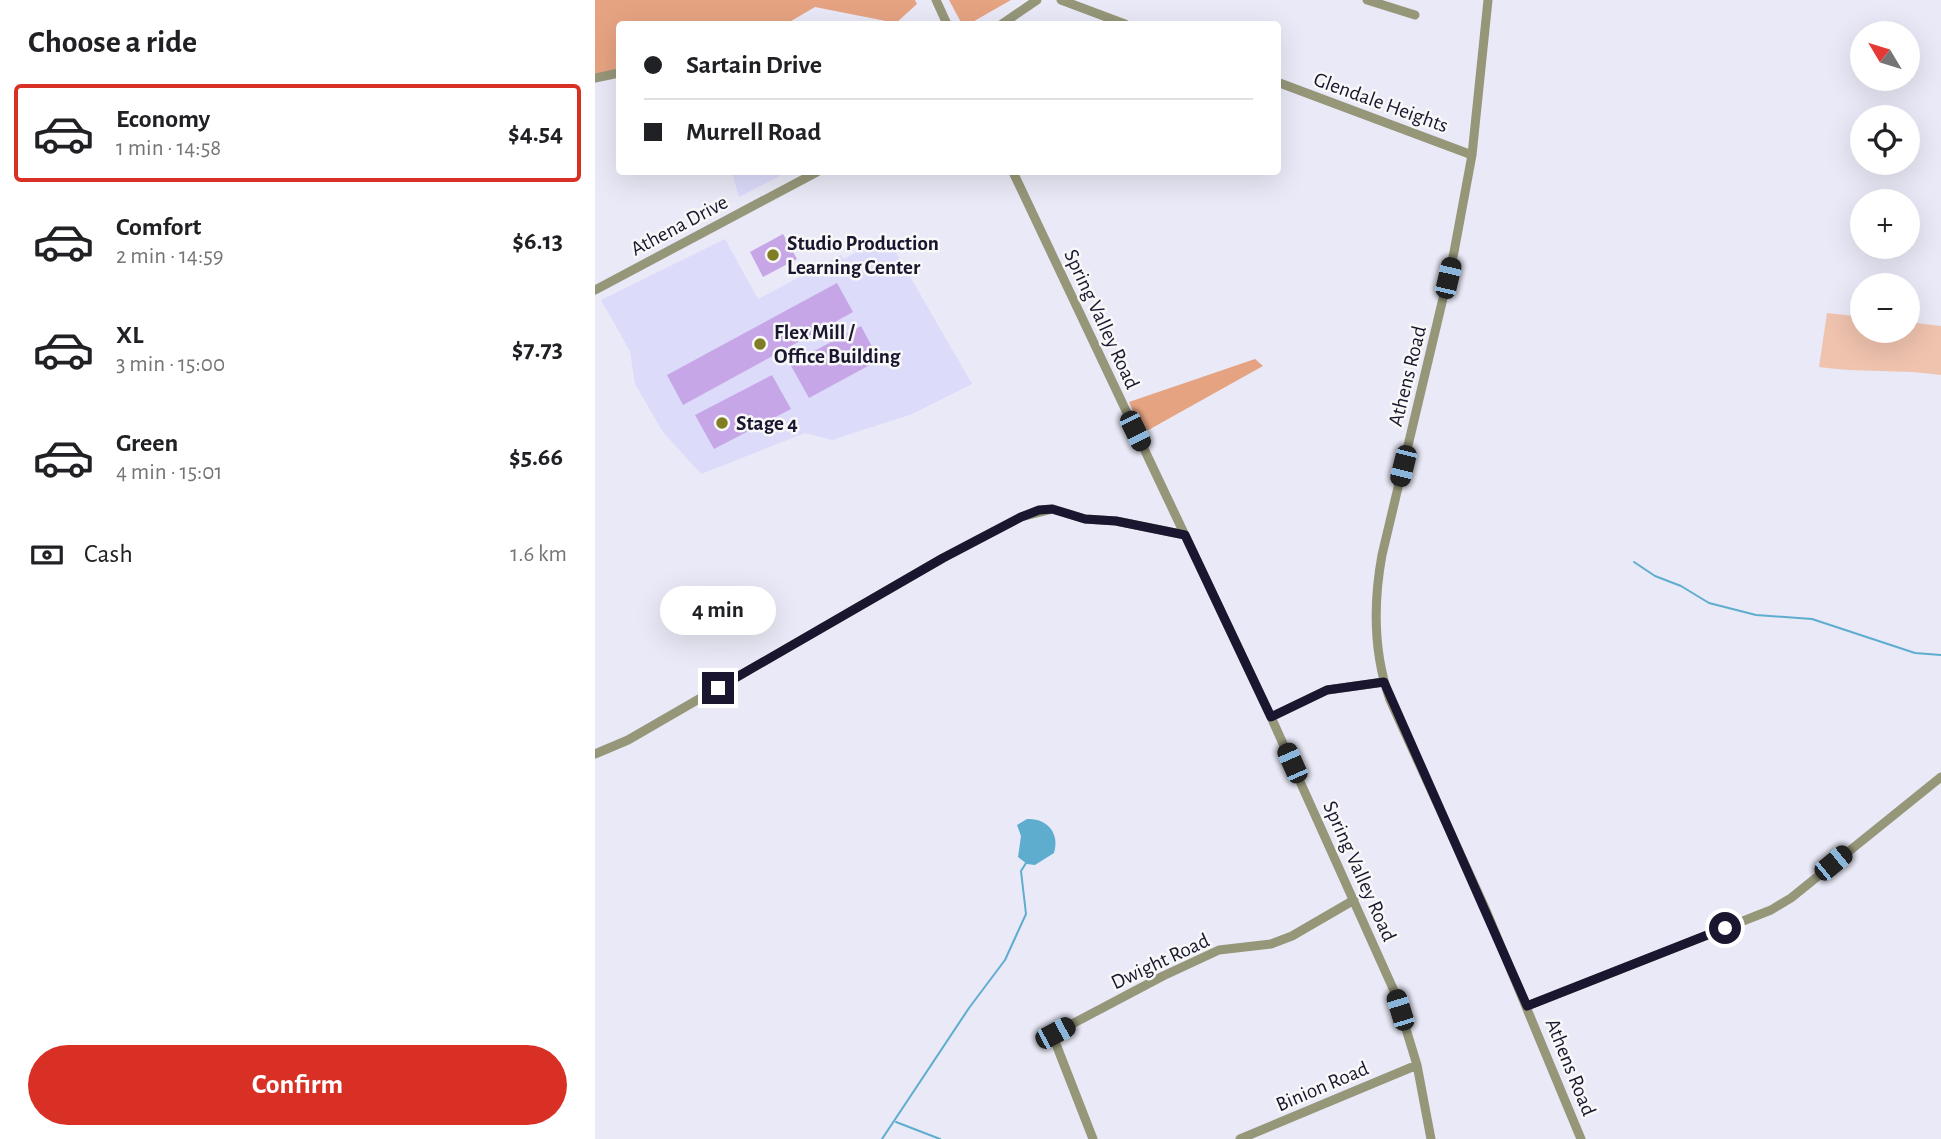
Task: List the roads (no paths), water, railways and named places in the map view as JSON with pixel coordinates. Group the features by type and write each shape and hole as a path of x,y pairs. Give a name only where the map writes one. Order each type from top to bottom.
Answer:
{"street":[{"path":"936,0 946,21"},
{"path":"1006,21 1037,0"},
{"path":"1061,0 1117,21"},
{"path":"1367,0 1415,15"},
{"name":"Athens Road","path":"1488,0 1472,155 1454,252 1378,576 1376,640 1384,682 1527,1006 1581,1139"},
{"path":"595,78 616,74"},
{"name":"Glendale Heights","path":"1281,83 1472,155"},
{"name":"Athena Drive","path":"595,290 811,175"},
{"name":"Spring Valley Road","path":"1014,175 1271,717 1395,993 1417,1065 1431,1139"},
{"path":"595,754 628,740 931,565 1021,517 1052,509 1085,519 1116,521 1185,535"},
{"path":"1271,717 1327,690 1384,682"},
{"path":"1527,1006 1770,910 1791,898 1941,777"},
{"name":"Dwight Road","path":"1093,1139 1054,1039 1055,1033 1219,950 1271,944 1292,936 1354,901"},
{"name":"Binion Road","path":"1240,1139 1417,1065"}],"water":[{"path":"1027,819 1041,821 1051,828 1054,834 1054,853 1035,865 1027,864 1018,857 1021,836 1017,825"}],"waterway":[{"path":"1634,562 1655,576 1681,586 1709,603 1756,615 1812,619 1915,653 1941,655"},
{"path":"882,1139 969,1008 1005,960 1026,914 1021,871 1026,863"},
{"path":"896,1122 940,1139"}],"place":[{"name":"Studio Production Learning Center","path":"773,255"},
{"name":"Flex Mill / Office Building","path":"760,344"},
{"name":"Stage 4","path":"722,423"}]}
